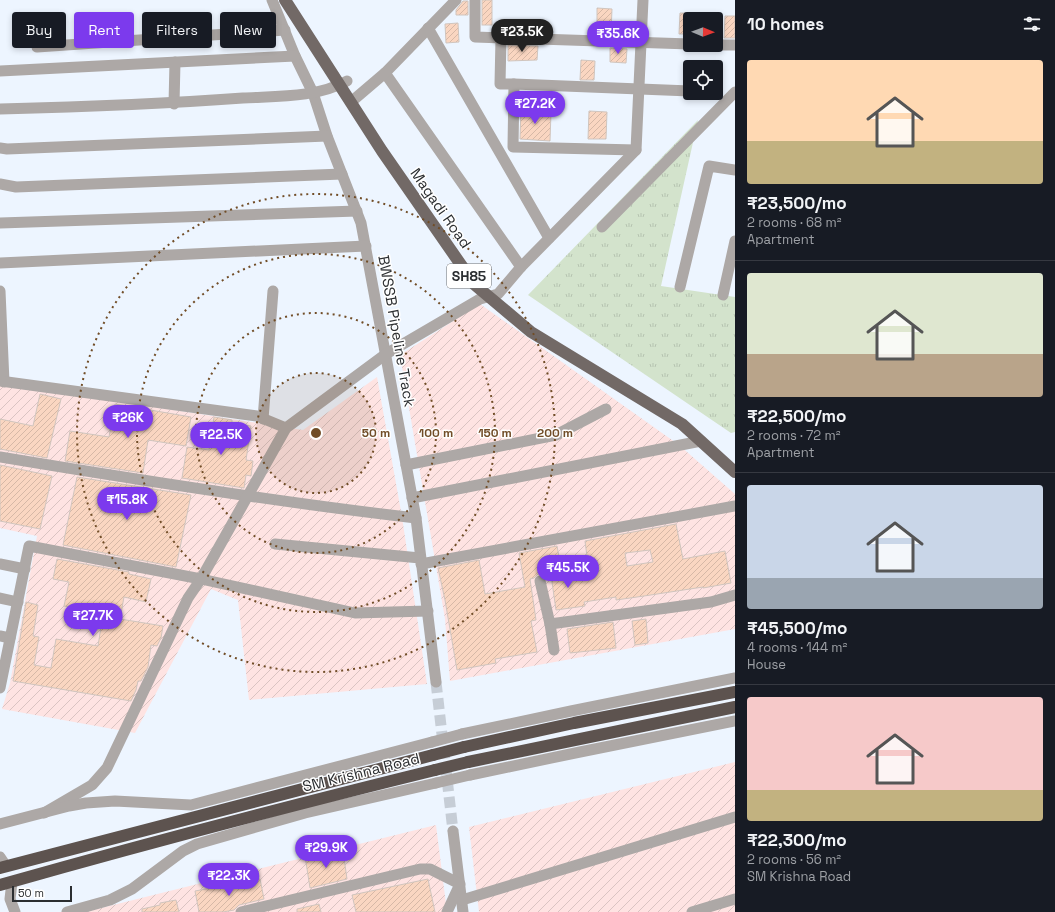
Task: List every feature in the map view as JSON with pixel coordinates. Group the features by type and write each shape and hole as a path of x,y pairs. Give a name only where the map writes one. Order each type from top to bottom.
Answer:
{"highway":[{"name":"SM Krishna Road","path":"2,864 438,753 582,722 735,692"},
{"name":"SM Krishna Road","path":"6,884 75,864 440,768 735,708"}],"main road":[{"name":"Magadi Road","path":"285,0 482,281 494,295 531,332 682,424 735,472"},
{"name":"Magadi Road","path":"294,0 343,83"},
{"name":"Magadi Road","path":"494,295 537,327 688,419 735,461"}],"street":[{"name":"BWSSB Pipeline Track","path":"272,0 295,56 313,93 327,136 361,223 416,518 436,682"},
{"path":"354,100 385,73 456,0"},
{"path":"475,0 475,37 683,44"},
{"path":"44,813 92,785 107,768 188,598 201,579 286,428 386,354 480,299 494,295 636,150 643,0"},
{"path":"428,28 549,238"},
{"path":"66,45 285,30"},
{"path":"502,38 500,84 683,91"},
{"path":"723,45 735,46"},
{"path":"0,71 295,56"},
{"path":"174,104 175,62"},
{"path":"385,73 521,267"},
{"path":"0,109 174,104 313,93 343,83"},
{"path":"514,84 513,147 636,150"},
{"path":"602,227 735,92"},
{"path":"0,148 7,150 327,136"},
{"path":"680,287 709,166 735,170"},
{"path":"0,184 16,187 342,174"},
{"path":"0,223 357,211"},
{"path":"723,294 735,241"},
{"path":"0,263 366,246"},
{"path":"0,291 2,382 257,416 286,428"},
{"path":"263,419 273,291"},
{"path":"406,465 556,435 606,409"},
{"path":"412,498 701,441"},
{"path":"0,457 246,497 416,518"},
{"path":"275,544 421,561 735,506"},
{"path":"0,684 5,637 18,602 29,546 201,579 355,613 428,611"},
{"path":"0,564 24,569"},
{"path":"540,581 550,624 554,650"},
{"path":"550,624 711,602 735,595"},
{"path":"0,598 18,602"},
{"name":"SM Krishna Road","path":"0,824 69,806 103,802 191,805 462,734 735,678"},
{"name":"SM Krishna Road","path":"69,912 110,900 122,894 183,851 197,844 305,813 470,775 735,721"},
{"path":"438,753 440,768"},
{"path":"462,900 735,817"},
{"path":"453,831 463,912"},
{"path":"241,912 420,869 430,869 460,884"},
{"path":"6,884 15,912"},
{"path":"447,912 460,884"},
{"path":"692,912 735,899"}],"shaded area":[{"path":"480,304 679,445 735,494 735,629 450,681 445,619 400,355"},
{"path":"377,377 402,517 427,684 249,700 238,600 211,589 135,733 2,709 10,683 37,536 0,528 0,383 303,430"},
{"path":"735,762 735,912 479,912 469,827"},
{"path":"436,825 447,912 85,912"}],"green space":[{"path":"698,120 661,286 735,297 735,432 731,433 528,295"}],"building":[{"path":"482,0 492,0 492,25 482,25"},
{"path":"463,1 468,1 468,15 456,15 456,10"},
{"path":"597,8 612,9 611,33 597,33"},
{"path":"680,13 683,13 683,34 679,34"},
{"path":"725,16 735,16 735,38 724,38"},
{"path":"458,23 459,42 446,43 445,24"},
{"path":"508,45 538,46 537,60 508,61"},
{"path":"610,48 627,49 626,63 610,62"},
{"path":"581,60 595,61 594,80 580,80"},
{"path":"521,109 533,110 533,112 551,112 550,141 520,139"},
{"path":"589,111 607,112 606,139 588,139"},
{"path":"40,394 61,399 47,458 0,449 0,419 33,426"},
{"path":"115,404 191,417 186,446 148,440 143,473 65,461 70,431 109,437"},
{"path":"214,417 232,420 232,423 251,426 246,460 253,461 251,476 246,475 244,488 182,478 187,447 209,450"},
{"path":"0,465 52,476 40,529 0,521"},
{"path":"77,477 191,495 176,567 63,545"},
{"path":"676,524 683,559 725,551 731,583 616,600 616,597 584,602 585,606 556,610 551,575 545,576 538,574 534,578 530,579 536,620 531,621 537,652 495,659 496,663 457,670 438,568 479,560 485,594 525,587 519,553 557,546 563,578 583,575 582,573 589,572 585,541","holes":["650,550 653,562 627,566 625,553"]},
{"path":"57,559 129,572 129,574 151,579 146,602 124,597 120,619 163,626 161,638 157,646 151,645 148,667 141,681 138,681 131,701 13,681 26,602 38,605 33,636 39,637 34,665 51,668 56,639 98,646 103,614 64,606 69,582 53,579"},
{"path":"646,619 648,643 635,645 632,621"},
{"path":"613,622 616,648 570,653 567,629"},
{"path":"343,851 347,879 310,888 305,856"},
{"path":"260,879 264,899 239,905 234,910 223,912 199,912 195,891"},
{"path":"428,879 435,912 356,912 352,895"},
{"path":"176,900 179,912 142,912 142,909"},
{"path":"319,904 321,912 297,912 297,909"}],"tunnel":[{"path":"436,682 453,831"}]}
